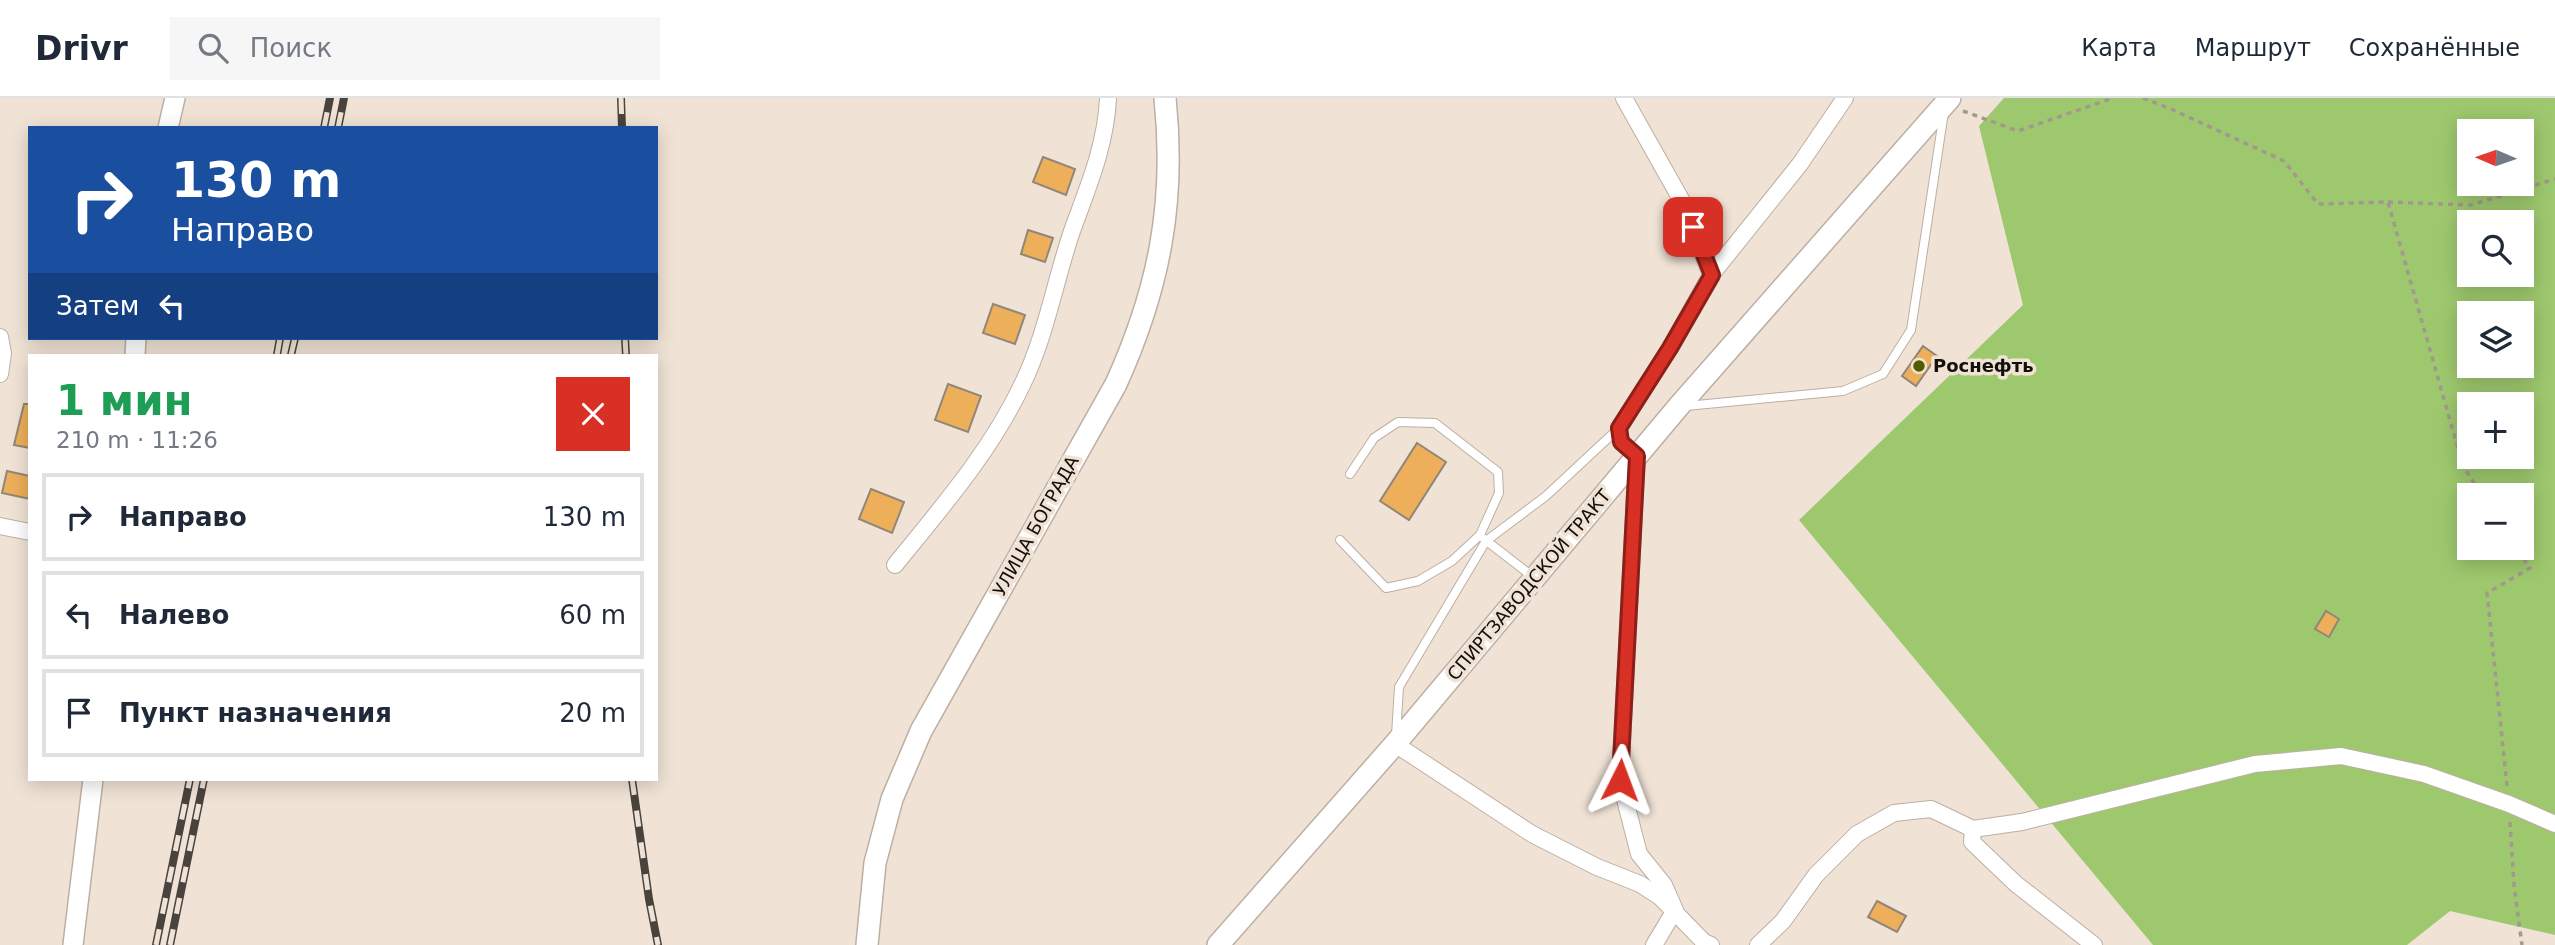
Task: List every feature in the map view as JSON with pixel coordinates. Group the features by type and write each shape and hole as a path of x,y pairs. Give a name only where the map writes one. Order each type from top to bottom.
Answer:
{"main road":[{"name":"УЛИЦА БОГРАДА","path":"867,945 875,863 892,799 921,731 1116,384 1154,286 1163,237 1168,155 1166,98"},
{"name":"СПИРТЗАВОДСКОЙ ТРАКТ","path":"1218,945 1395,744 1679,406 1948,101"}],"street":[{"path":"168,126 175,98"},
{"path":"895,565 994,438 1024,381 1072,232 1097,166 1108,113 1108,98"},
{"path":"1624,98 1683,203 1712,275"},
{"path":"1675,910 1664,885 1639,854 1620,780 1637,456 1621,442 1619,428 1712,275 1800,164 1845,98"},
{"path":"0,337 3,353 0,374"},
{"path":"0,526 28,532"},
{"path":"1395,744 1532,834 1597,867 1640,884 1660,897 1704,942 1711,945"},
{"path":"1758,945 1783,921 1816,875 1857,834 1894,813 1931,810 1973,829 2022,822 2255,764 2341,756 2424,774 2509,804 2555,824"},
{"path":"73,945 93,781"},
{"path":"1973,829 1972,842 2016,884 2094,945"},
{"path":"1654,945 1675,910"}],"lane":[{"path":"1679,406 1843,391 1883,374 1911,330 1948,101"},
{"path":"1350,474 1374,438 1398,422 1435,423 1498,472 1499,493 1483,538 1399,688 1395,744"},
{"path":"1340,541 1386,588 1418,581 1452,561 1546,496 1619,428"},
{"path":"1483,538 1535,578"}],"path":[{"path":"1948,101 2018,131 2113,98"},
{"path":"2143,98 2284,161 2318,204 2388,202 2470,205 2555,179"},
{"path":"2388,202 2463,466 2474,483"},
{"path":"2522,945 2487,593 2529,568 2524,560"}],"green space":[{"path":"2004,98 2555,98 2555,935 2450,911 2407,945 2153,945 1799,520 2023,305 1979,126"}],"building":[{"path":"1043,157 1075,169 1066,195 1033,182"},
{"path":"1028,230 1053,238 1045,262 1021,254"},
{"path":"993,304 1025,315 1015,344 983,333"},
{"name":"Роснефть","path":"1923,346 1937,356 1916,386 1902,376"},
{"path":"948,384 981,396 968,432 935,420"},
{"path":"24,404 28,404 28,448 14,445"},
{"path":"1417,443 1446,462 1409,520 1380,501"},
{"path":"7,471 28,476 28,499 2,493"},
{"path":"871,489 904,502 892,533 859,519"},
{"path":"2326,611 2339,619 2329,637 2315,629"},
{"path":"1877,901 1906,916 1897,932 1868,917"}],"railway":[{"path":"324,126 330,98"},
{"path":"338,126 344,98"},
{"path":"621,98 622,126"},
{"path":"277,354 280,340"},
{"path":"291,354 295,340"},
{"path":"625,340 626,354"},
{"path":"156,945 190,781"},
{"path":"170,945 204,781"},
{"path":"632,781 658,945"}],"place":[{"name":"Роснефть","path":"1919,366"}],"route":[{"path":"1620,780 1637,456 1621,442 1619,428 1712,275 1693,227"}]}
